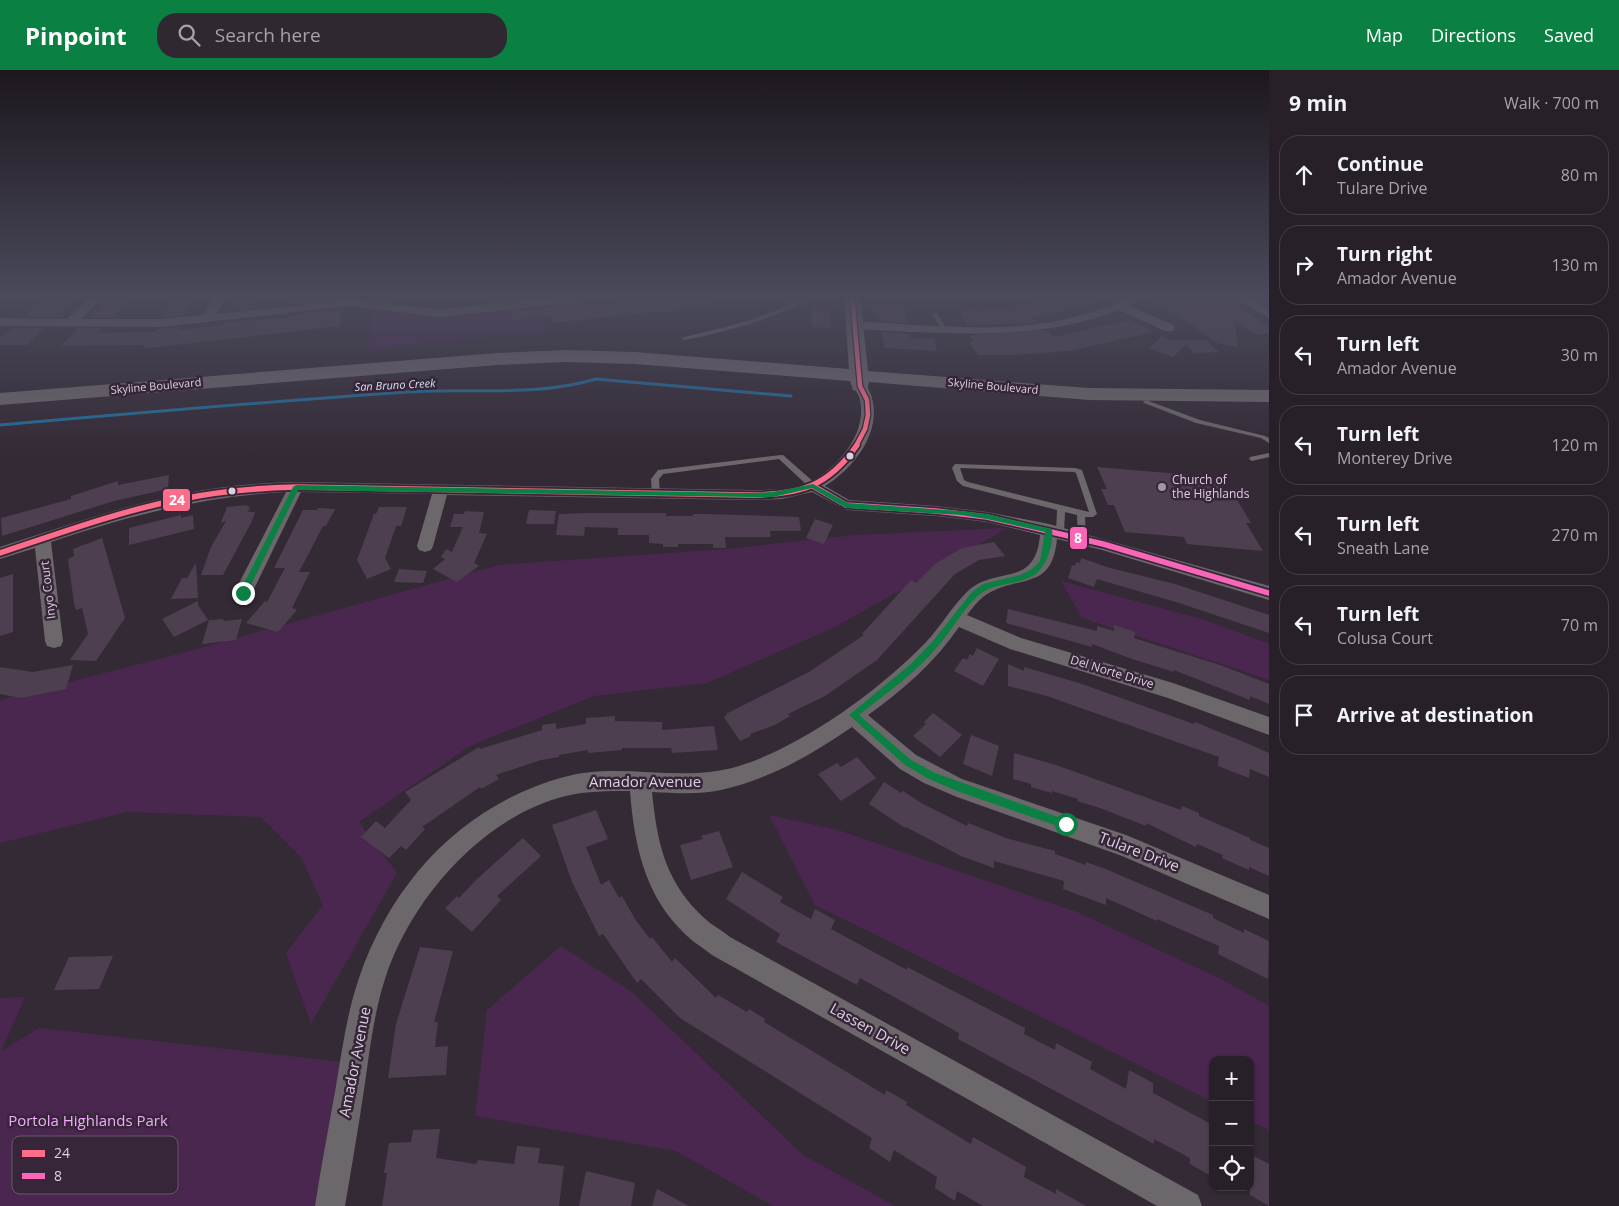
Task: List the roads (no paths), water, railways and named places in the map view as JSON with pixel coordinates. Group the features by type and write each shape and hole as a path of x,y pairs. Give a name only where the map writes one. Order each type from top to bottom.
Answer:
{"main road":[{"path":"856,348 859,381"},
{"name":"Skyline Boulevard","path":"0,399 543,356 627,358 1042,400 1146,402 1269,396"},
{"name":"Skyline Boulevard","path":"0,407 423,373 524,367 630,368 1089,394 1269,396"}],"street":[{"path":"0,553 123,514 183,499 238,490 296,487 656,494 773,494 813,486 841,465 861,438 866,424 867,410 864,392 859,381"},
{"path":"813,486 846,506 987,516 1160,559 1269,593"},
{"path":"243,593 296,487"},
{"path":"425,546 441,490"},
{"name":"Amador Avenue","path":"330,1206 362,1019 376,966 397,920 426,878 456,846 492,818 528,798 565,785 603,780 707,782 739,776 775,760 853,715 915,665 936,643 974,594 986,586 1022,577 1035,571 1043,562 1054,532"},
{"name":"Inyo Court","path":"42,540 54,640"},
{"name":"Del Norte Drive","path":"955,618 1017,644 1164,688 1269,726"},
{"name":"Tulare Drive","path":"853,715 908,762 932,776 957,787 1126,846 1269,907"},
{"name":"Lassen Drive","path":"640,780 645,836 654,868 669,896 698,928 721,946 1188,1206"}],"lane":[{"path":"1146,402 1198,422 1263,437 1269,441"},
{"path":"1252,459 1269,456"},
{"path":"656,494 656,479 661,472 781,457 813,486"},
{"path":"956,468 1074,470 1079,472 1093,514 1088,516 1081,513 966,484 961,481 956,468"},
{"path":"1054,532 1061,508"},
{"path":"1081,513 1082,539"}],"waterway":[{"name":"San Bruno Creek","path":"0,425 408,392 526,390 573,385 596,379 791,396"}],"place":[{"name":"Church of the Highlands","path":"1162,487"}],"park label":[{"name":"Portola Highlands Park","path":"88,1121"}]}
